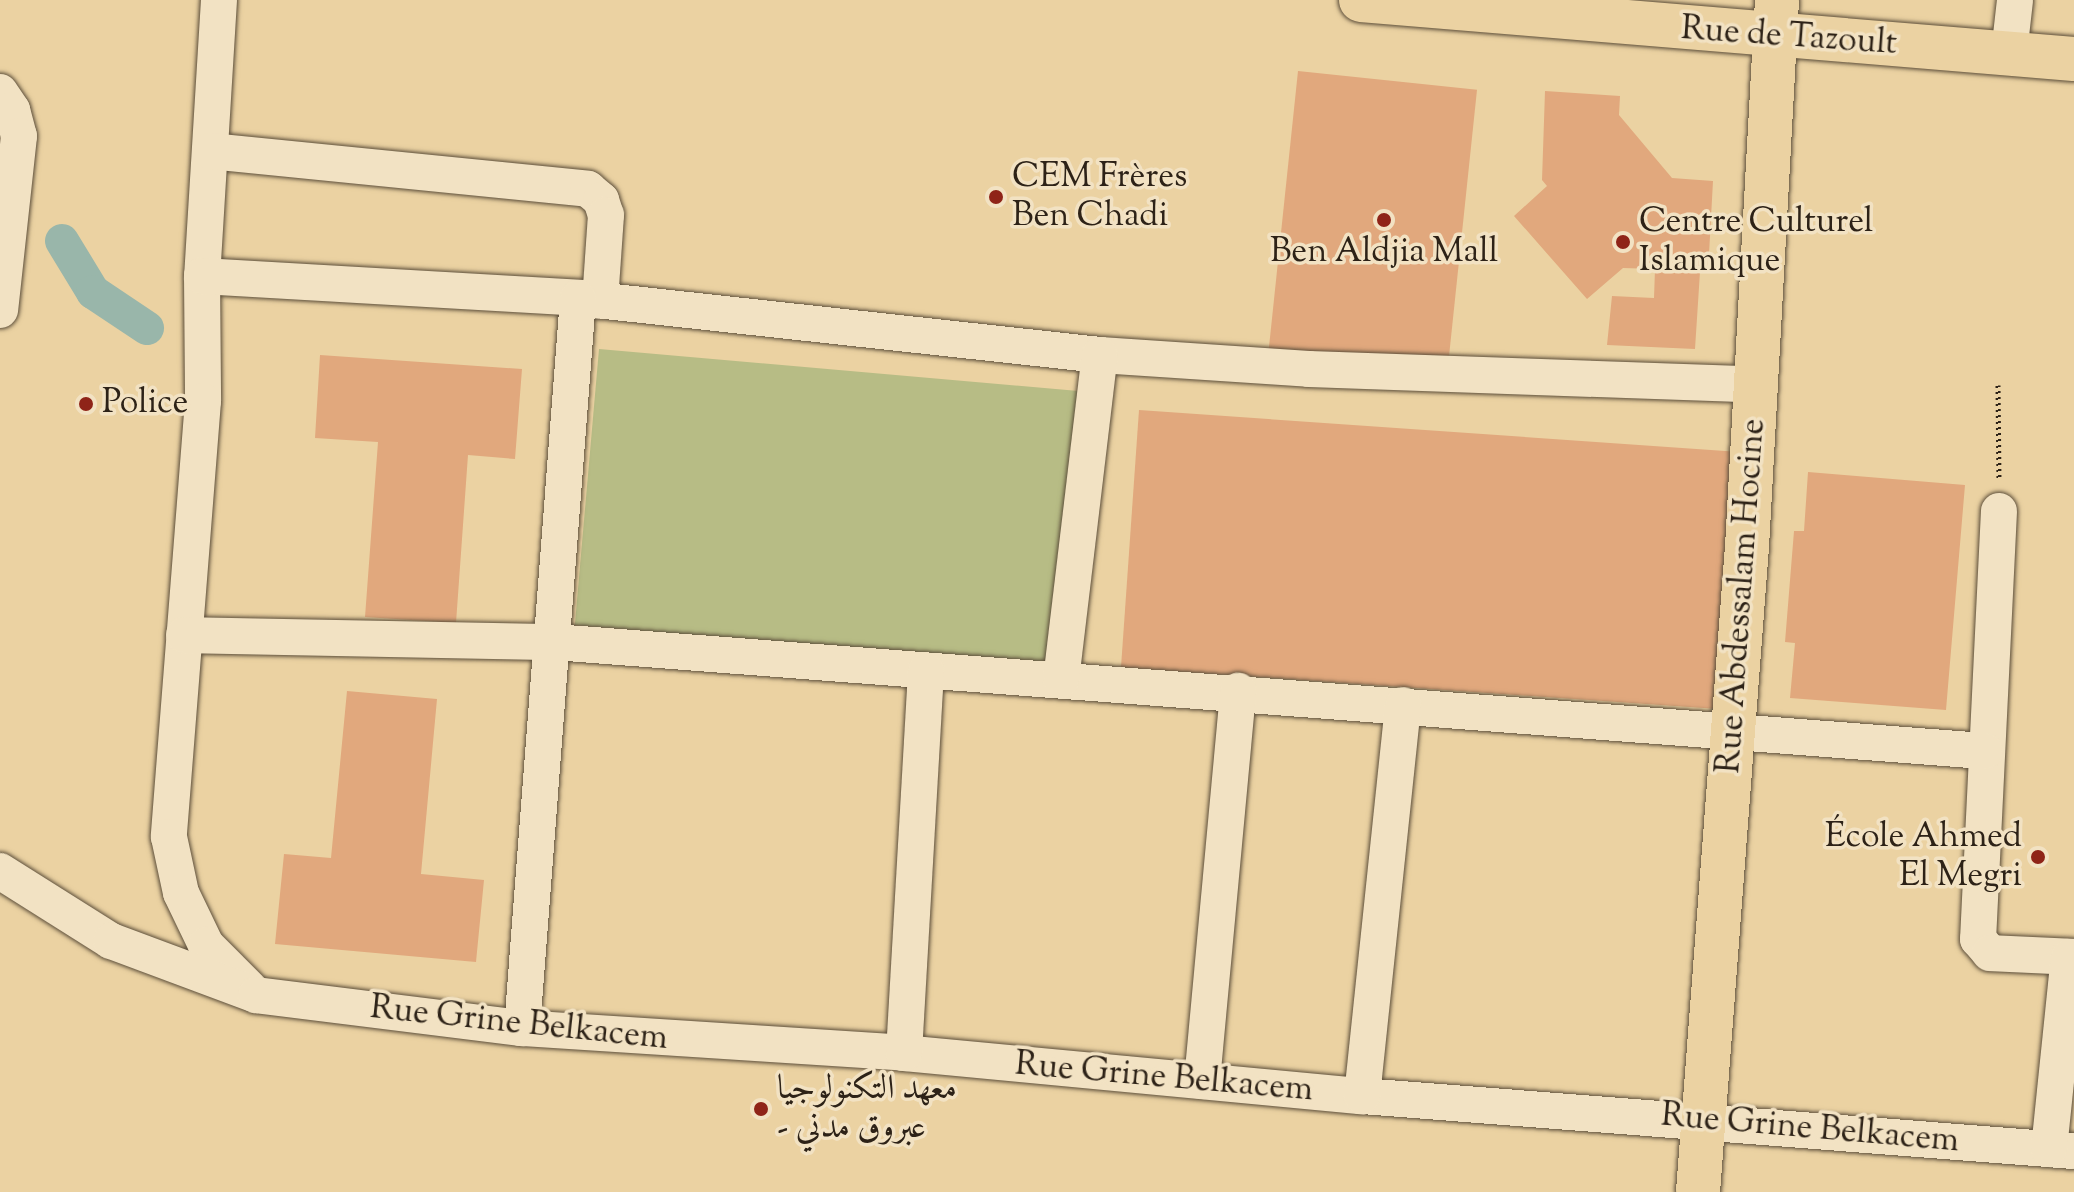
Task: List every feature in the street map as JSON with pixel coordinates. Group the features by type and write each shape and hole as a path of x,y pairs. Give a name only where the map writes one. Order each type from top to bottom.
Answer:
{"main road":[{"name":"Rue de Tazoult","path":"1361,0 1776,19 2009,53 2074,59"},
{"name":"Rue Abdessalam Hocine","path":"1698,1192 1706,1120 1733,735 1776,19"}],"street":[{"path":"219,0 202,276 203,401 169,837 181,893 206,945 256,995"},
{"path":"2009,53 2015,0"},
{"path":"0,92 12,110 19,136 3,257 0,310"},
{"path":"210,151 588,189 601,200 606,215 589,300 554,642 522,1028"},
{"path":"202,276 589,300 1100,355 1309,369 1756,385"},
{"path":"1061,680 1100,355"},
{"path":"1999,511 1985,751 1980,945 1997,954 2071,957 2061,1150"},
{"path":"184,635 554,642 1238,691 1733,735 1985,751"},
{"path":"904,1053 926,671"},
{"path":"1202,1081 1238,691"},
{"path":"1362,1096 1403,705"},
{"name":"Rue Grine Belkacem","path":"0,871 111,941 256,995 522,1028 904,1053 1362,1096 1706,1120 2061,1150"}],"path":[{"path":"1998,385 1999,511"}],"green space":[{"path":"599,349 1081,391 1057,667 575,625"}],"building":[{"name":"Ben Aldjia Mall","path":"1298,71 1477,90 1448,368 1269,349"},
{"name":"Centre Culturel Islamique","path":"1545,91 1620,96 1619,115 1672,178 1713,181 1708,273 1700,272 1695,349 1607,345 1612,296 1654,298 1655,269 1623,268 1587,299 1514,216 1547,186 1542,180"},
{"path":"320,355 522,369 515,459 468,455 456,623 365,617 378,442 315,438"},
{"path":"1139,410 1740,452 1722,709 1121,667"},
{"path":"1808,472 1965,485 1946,710 1790,698 1795,643 1785,642 1794,531 1804,531"},
{"path":"347,691 437,699 421,874 484,880 476,962 275,944 284,854 331,858"}],"waterway":[{"path":"62,241 93,292 147,328"}],"place":[{"name":"CEM Frères Ben Chadi","path":"996,197"},
{"name":"Ben Aldjia Mall","path":"1384,220"},
{"name":"Centre Culturel Islamique","path":"1623,242"},
{"name":"Police","path":"86,404"},
{"name":"École Ahmed El Megri","path":"2038,857"},
{"name":"معهد التكنولوجيا - عبروق مدني","path":"761,1109"}]}
